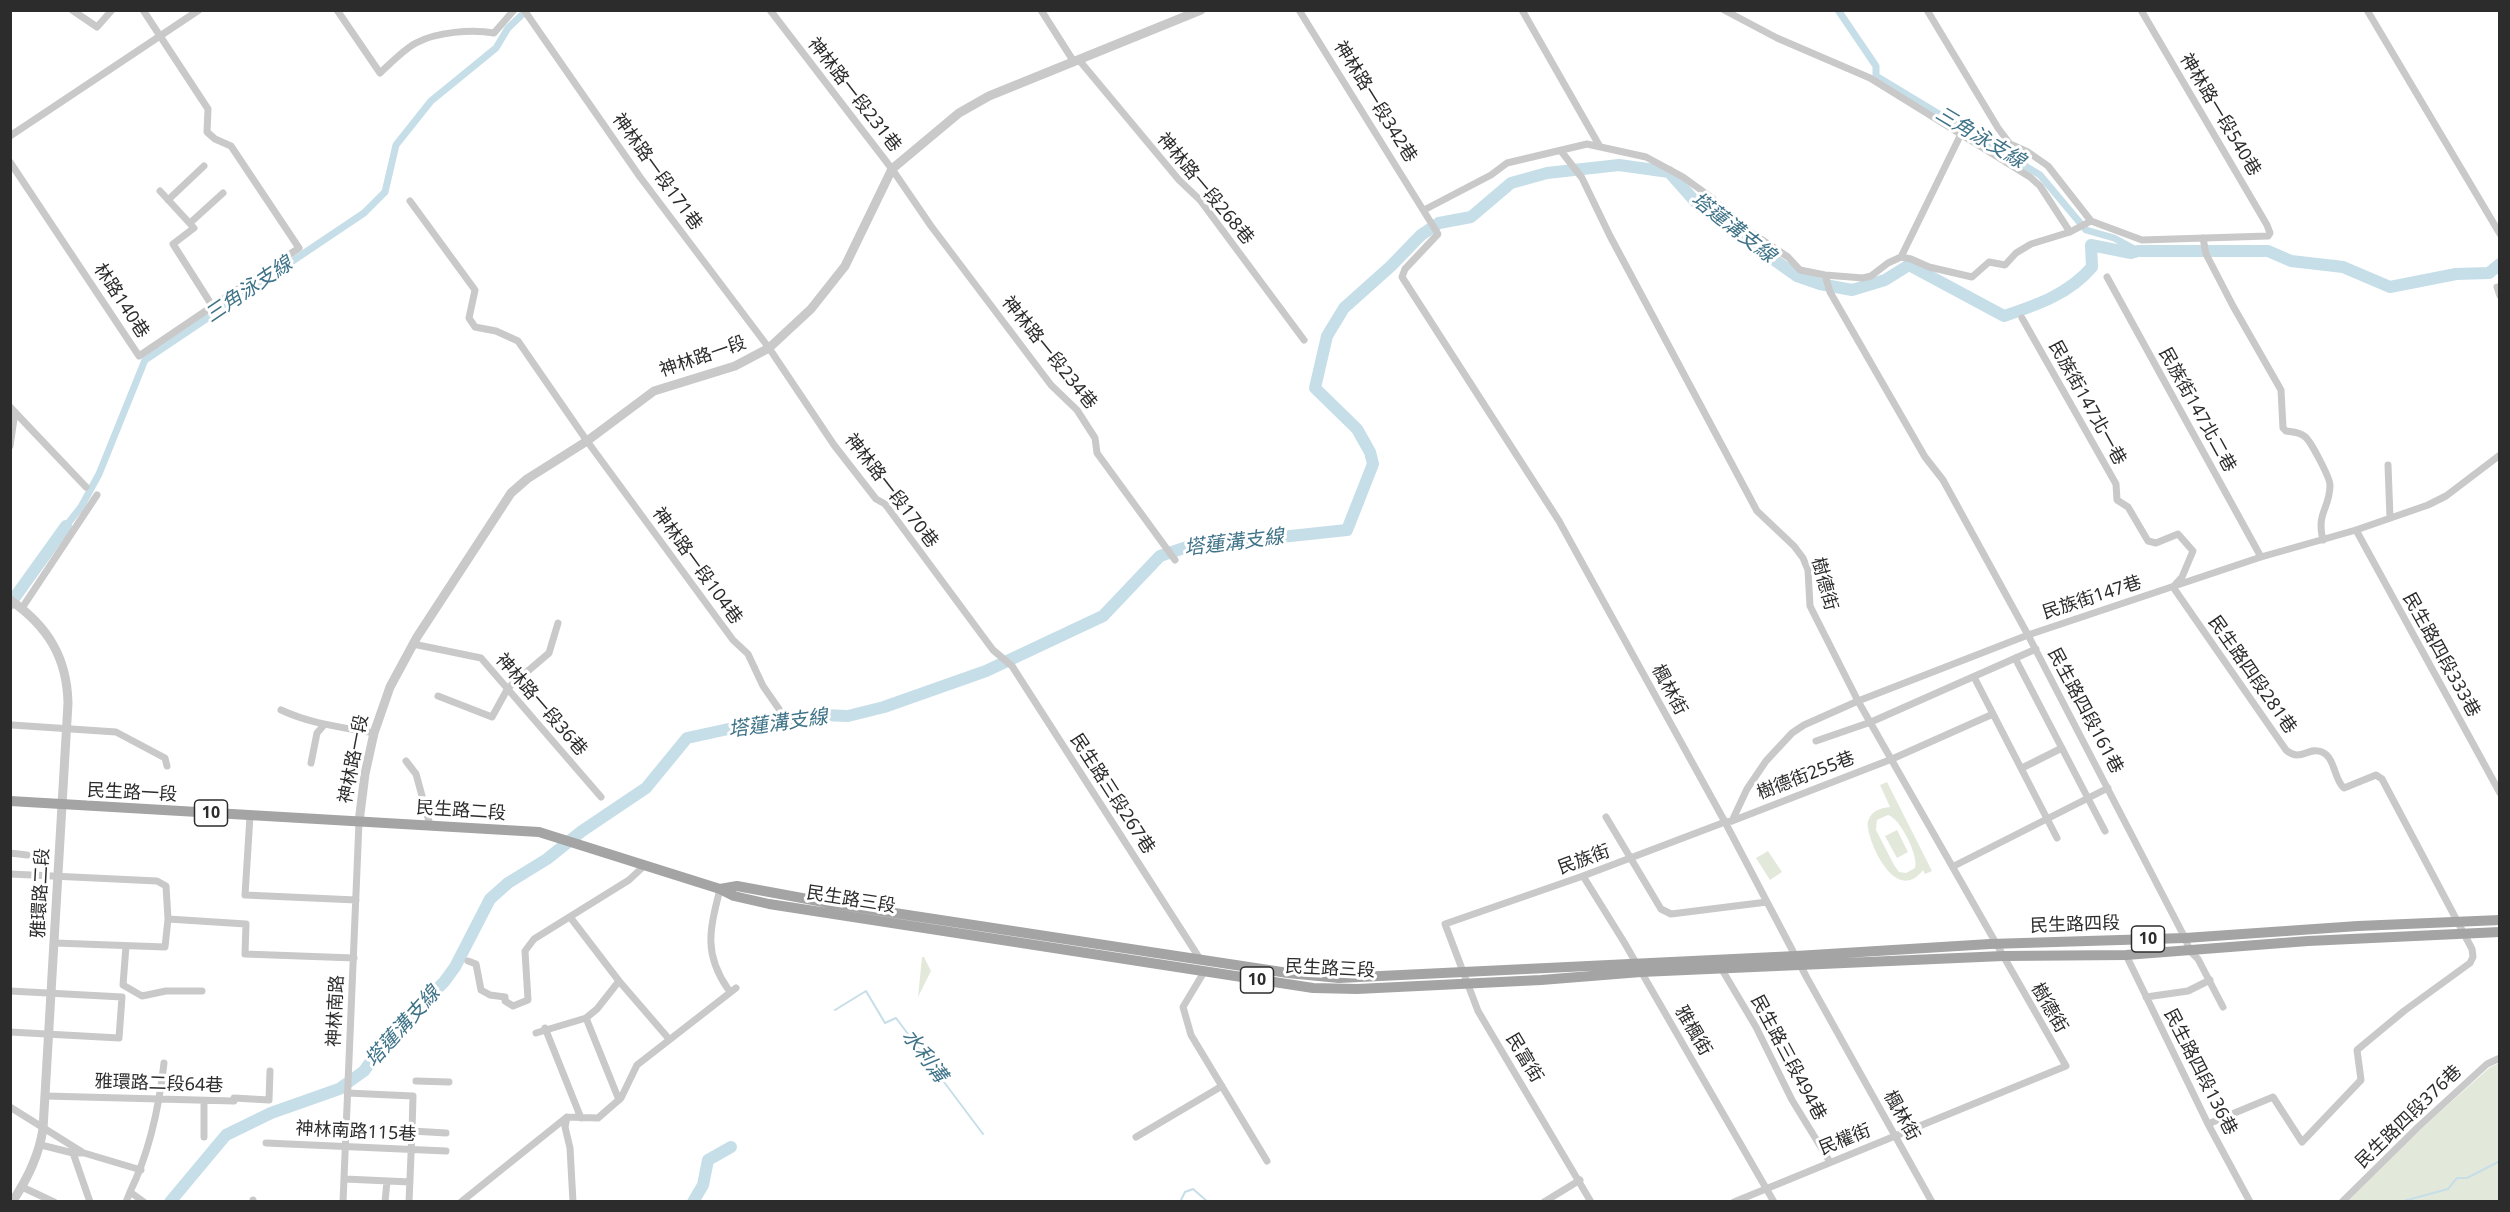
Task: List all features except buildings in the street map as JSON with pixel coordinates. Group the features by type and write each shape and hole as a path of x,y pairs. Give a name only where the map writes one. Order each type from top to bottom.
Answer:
{"main road":[{"name":"民生路一段","path":"10,801 359,822"},
{"name":"民生路二段","path":"359,822 538,832 577,844"},
{"name":"民生路三段","path":"577,844 720,889 734,896 782,906 1314,988 1338,990 1466,983 1639,968 1721,968 1799,961"},
{"name":"民生路三段","path":"720,889 737,886 1200,960 1339,978 1799,961"},
{"name":"民生路四段","path":"1799,961 1997,944 2185,938 2358,926 2499,920"},
{"name":"民生路四段","path":"1799,961 2126,955 2308,941 2499,932"}],"street":[{"path":"72,10 97,27 112,10"},
{"path":"143,10 160,37"},
{"path":"10,136 199,10"},
{"path":"337,10 380,73 415,43 428,38 476,30 494,33 514,10"},
{"name":"神林路一段171巷","path":"524,10 640,177 769,348"},
{"name":"神林路一段231巷","path":"770,10 892,169"},
{"name":"神林路一段268巷","path":"1041,10 1077,61 1179,180 1200,200 1304,340"},
{"name":"神林路一段","path":"359,822 374,732 390,687 413,644 511,493 654,391 735,366 769,348 811,309 845,266 892,169 959,113 989,96 1201,10"},
{"name":"神林路一段342巷","path":"1299,10 1424,210"},
{"path":"1522,10 1599,145"},
{"path":"1724,10 1778,38 1870,78 2030,177 2040,186 2070,232"},
{"path":"1927,10 2010,144 2028,152 2048,166 2064,183 2091,221 2142,240 2203,238 2206,254 2281,390 2283,428 2308,439 2329,480 2327,500 2319,524 2323,540"},
{"name":"神林路一段540巷","path":"2141,10 2268,225 2270,233 2268,236 2203,238"},
{"path":"2367,10 2499,234"},
{"name":"林路140巷","path":"10,162 139,356 299,248 231,146 215,139 207,132 208,109 160,37"},
{"path":"1901,257 1961,134"},
{"path":"1424,210 1491,175 1507,163 1587,144 1646,157 1683,177 1712,198 1735,222 1788,257 1800,270 1825,275 1863,278 1871,276 1888,263 1901,257 1929,267 1972,277 1989,262 2005,265 2016,253 2031,244 2070,232 2091,221"},
{"name":"樹德街","path":"1561,151 1582,178 1610,236 1757,512 1794,546 1807,566 1810,606 1858,701 2066,1066"},
{"path":"168,200 204,166"},
{"name":"神林路一段234巷","path":"892,169 931,226 1051,385 1077,410 1095,438 1097,453 1175,560"},
{"path":"160,191 194,228 173,244 213,307"},
{"path":"190,224 223,193"},
{"name":"神林路一段104巷","path":"410,201 475,290 468,318 475,327 518,341 587,441 733,640 748,654 763,686 779,709"},
{"name":"楓林街","path":"1424,210 1438,234 1405,269 1402,277 1559,521 1728,822 1767,902 1932,1202"},
{"name":"民生路四段161巷","path":"1825,275 1830,292 1925,457 1943,480 2036,649 2190,951 2198,959 2223,1007"},
{"name":"民族街147北二巷","path":"2107,277 2261,557"},
{"path":"2497,287 2499,296"},
{"name":"民族街147北一巷","path":"2022,318 2116,484 2117,500 2128,507 2148,541 2156,543 2178,534 2191,546 2193,551 2182,577 2173,587"},
{"name":"神林路一段170巷","path":"769,348 834,445 876,499 885,504 993,650"},
{"path":"10,446 13,410"},
{"path":"13,410 86,487"},
{"name":"民族街147巷","path":"1728,822 1766,761 1792,733 1804,725 1858,701 2028,635 2261,557 2390,518 2446,496 2499,455"},
{"path":"2388,465 2390,518"},
{"path":"17,604 97,495"},
{"name":"民生路四段333巷","path":"2356,530 2499,793"},
{"name":"民生路四段281巷","path":"2173,587 2292,755 2318,751 2328,755 2339,784 2344,788 2371,776 2376,775 2382,779 2459,922"},
{"name":"雅環路二段","path":"12,1202 22,1187 41,1145 43,1130 68,682 56,645 17,604"},
{"path":"438,696 492,717 508,688 549,653 558,623"},
{"name":"神林路一段36巷","path":"413,644 481,658 601,797"},
{"path":"1816,741 1870,722 2036,649"},
{"name":"民生路三段267巷","path":"993,650 1012,666 1200,960"},
{"path":"2015,658 2105,831"},
{"path":"1974,677 2057,838"},
{"path":"281,710 300,719 324,725 374,732"},
{"name":"樹德街255巷","path":"1728,822 1892,759 1992,714"},
{"path":"12,724 116,732 165,758 167,766"},
{"path":"310,763 317,733 324,725"},
{"path":"2022,768 2062,748"},
{"path":"406,761 416,774 430,825"},
{"path":"1954,866 2108,788"},
{"path":"250,816 245,895 356,900"},
{"path":"1606,817 1661,909 1671,914 1767,902"},
{"name":"神林南路","path":"343,1202 359,822"},
{"name":"民族街","path":"1445,924 1632,859 1728,822"},
{"path":"10,853 27,855"},
{"path":"468,961 476,964 481,990 490,995 505,997 505,1001 513,1006 528,1000 525,951 534,939 629,880 645,865"},
{"path":"10,874 157,881 166,886 168,919 165,947 55,943"},
{"name":"雅楓街","path":"1583,876 1639,968 1774,1202"},
{"path":"461,1201 567,1117 598,1118 619,1100 637,1065 707,1013 732,989 716,971 710,940 720,889"},
{"path":"570,917 618,981 669,1039"},
{"path":"168,919 246,924 245,954 354,958"},
{"path":"2208,1124 2273,1097 2302,1142 2361,1080 2357,1050 2412,1005 2470,963 2473,957 2472,949 2459,922"},
{"name":"民富街","path":"1445,924 1478,1011 1591,1202"},
{"path":"126,946 123,985 142,996 166,991 202,991"},
{"name":"民生路四段136巷","path":"2126,955 2208,1124 2250,1202"},
{"name":"民生路三段494巷","path":"1721,968 1756,1027 1792,1100 1830,1162"},
{"path":"1204,972 1183,1007 1191,1035 1267,1161"},
{"path":"2146,997 2188,991 2210,980"},
{"path":"536,1033 545,1028 586,1018 597,1009 618,981"},
{"path":"10,991 122,997 119,1038 10,1032"},
{"path":"586,1018 619,1100"},
{"path":"545,1028 581,1118"},
{"name":"民生路四段376巷","path":"2342,1202 2418,1127 2487,1064 2499,1058"},
{"path":"126,1202 141,1170 160,1100 164,1063"},
{"name":"民權街","path":"1734,1202 2066,1066"},
{"name":"雅環路二段64巷","path":"46,1095 204,1101 234,1101 234,1098 269,1100 270,1071"},
{"path":"416,1081 449,1082"},
{"path":"1136,1137 1222,1086"},
{"path":"347,1092 413,1096 409,1202"},
{"path":"204,1101 204,1137"},
{"path":"10,1107 69,1145 141,1170"},
{"path":"567,1117 565,1127 570,1148 573,1202"},
{"path":"412,1131 446,1133"},
{"name":"神林南路115巷","path":"266,1143 446,1151"},
{"path":"41,1145 73,1153 84,1152"},
{"path":"69,1145 90,1202"},
{"path":"345,1179 410,1182"},
{"path":"1544,1202 1580,1180"},
{"path":"385,1202 387,1181"},
{"path":"22,1187 54,1202"},
{"path":"130,1192 144,1202"}],"green space":[{"path":"1887,782 1932,871 1925,874 1923,870 1912,879 1902,880 1892,874 1883,864 1876,852 1868,828 1868,821 1874,812 1890,807 1880,785","holes":["1888,815 1903,830 1914,855 1915,868 1906,873 1899,872 1894,865 1876,830 1877,820"]},
{"path":"1897,830 1908,852 1897,858 1885,836"},
{"path":"1768,851 1782,872 1770,880 1756,858"},
{"path":"922,957 931,971 918,997"},
{"path":"2499,1063 2499,1201 2347,1202 2415,1134 2489,1068"}],"waterway":[{"name":"三角泳支線","path":"66,526 81,507 99,474 145,360 364,213 385,192 396,145 431,101 496,48 508,28 527,10"},
{"name":"三角泳支線","path":"1838,10 1876,66 1876,76 2040,175 2086,230 2114,238 2138,251"},
{"name":"塔蓮溝支線","path":"170,1202 226,1135 271,1113 339,1089 364,1071 387,1039 444,982 455,967 490,899 508,883 547,859 582,831 646,788 687,738 733,728 822,715 848,716 884,707 986,671 1103,616 1160,556 1187,547 1347,530 1373,464 1370,452 1357,429 1315,388 1327,336 1344,308 1391,266 1421,235 1439,223 1471,217 1511,183 1547,173 1619,165 1669,172 1700,207 1797,276 1820,284 1852,290 1885,280 1909,265 2004,316 2040,303 2063,291 2083,276 2092,267 2091,245 2131,253 2138,251 2268,251 2291,261 2343,267 2390,287 2456,274 2489,273 2500,264"},
{"name":"三角泳支線","path":"10,604 66,526"},
{"name":"水利溝","path":"835,1010 866,991 885,1023 896,1018 983,1134"},
{"path":"693,1202 703,1185 708,1160 731,1147"},
{"path":"2400,1202 2448,1189 2457,1178 2467,1178 2500,1161"},
{"path":"1180,1202 1185,1192 1193,1189 1208,1202"}]}
